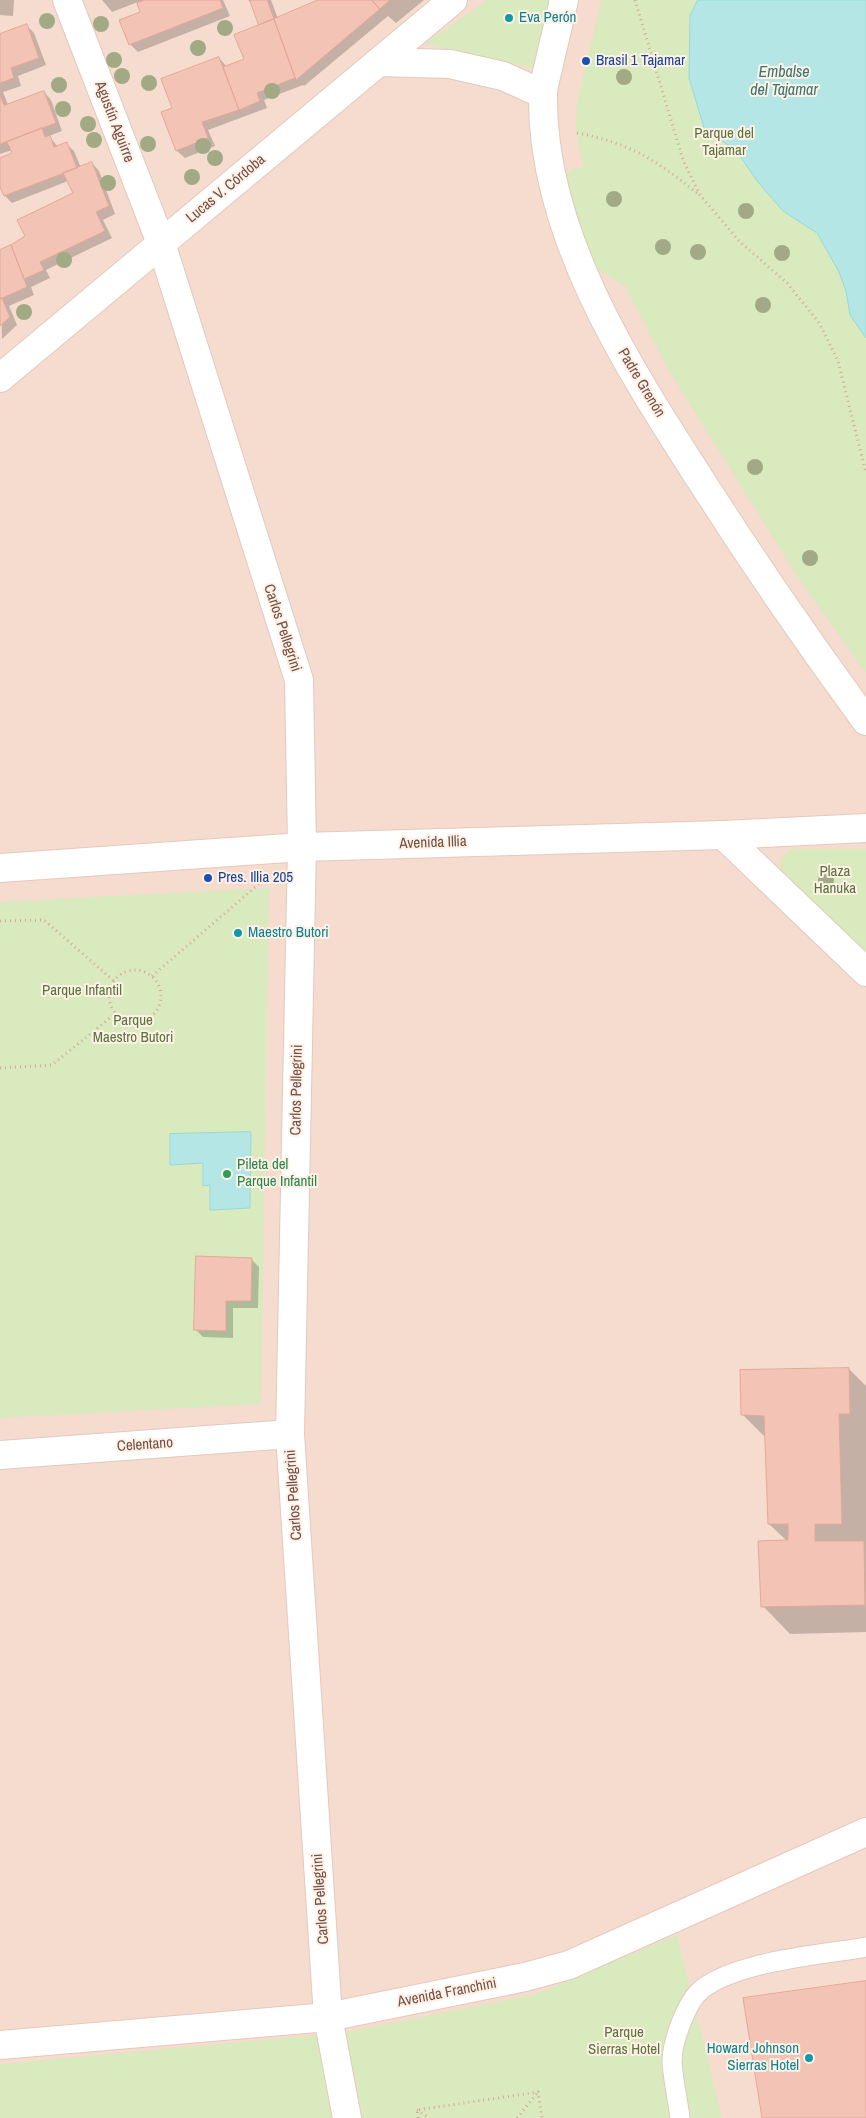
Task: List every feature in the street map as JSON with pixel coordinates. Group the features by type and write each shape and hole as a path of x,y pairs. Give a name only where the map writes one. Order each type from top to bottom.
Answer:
{"street":[{"name":"Agustín Aguirre","path":"67,0 161,243"},
{"name":"Lucas V. Córdoba","path":"0,378 453,0"},
{"name":"Padre Grenón","path":"564,0 543,94 545,137 555,193 571,242 620,349 748,554 866,721"},
{"path":"379,62 450,64 503,76 543,94"},
{"name":"Carlos Pellegrini","path":"161,243 299,680 302,847 290,1434 328,2016 347,2118"},
{"name":"Avenida Illia","path":"0,868 302,847 723,835 866,828"},
{"path":"723,835 866,972"},
{"name":"Celentano","path":"0,1455 290,1434"},
{"name":"Avenida Franchini","path":"0,2045 328,2016 525,1977 569,1965 866,1832"}],"lane":[{"path":"680,2118 672,2061 676,2034 701,1990 729,1974 756,1967 866,1947"}],"path":[{"path":"635,0 683,160 700,195"},
{"path":"576,132 606,138 642,152 667,168 700,195 739,241 787,283 820,324 838,361 866,474"},
{"path":"152,976 264,879"},
{"path":"0,922 44,920 114,981"},
{"path":"136,970 152,976 161,990 161,999 154,1015 139,1022 122,1019 115,1014 109,998 114,981 120,975 136,970"},
{"path":"0,1068 52,1065 115,1014"},
{"path":"416,2110 538,2092"},
{"path":"517,2118 538,2092"},
{"path":"538,2092 542,2118"},
{"path":"416,2110 418,2118"},
{"path":"416,2110 429,2118"}],"shaded area":[{"path":"0,0 866,0 866,2118 0,2118"}],"green space":[{"path":"487,0 551,0 533,68 425,44"},
{"name":"Parque del Tajamar","path":"602,0 866,0 866,673 799,579 668,369 625,286 587,263 561,182 572,169 583,167 576,132 577,102"},
{"name":"Plaza Hanuka","path":"791,849 866,849 866,956 781,872 780,860"},
{"name":"Parque Maestro Butori","path":"269,888 261,1404 0,1418 0,902"},
{"name":"Parque Sierras Hotel","path":"677,1935 722,2118 0,2118 0,2064 341,2033 537,1994"}],"water":[{"name":"Embalse del Tajamar","path":"698,0 866,0 866,338 850,315 846,291 839,272 817,233 783,211 758,182 735,149 705,131 689,78 690,16"},
{"name":"Pileta del Parque Infantil","path":"251,1132 250,1208 210,1210 210,1185 203,1186 203,1163 170,1165 170,1134"}],"building":[{"path":"145,0 220,0 223,8 129,45 119,20 140,12 137,3"},
{"path":"250,0 267,0 274,19 259,25"},
{"path":"318,0 372,0 380,9 296,80 274,19"},
{"path":"372,0 390,0 380,9"},
{"path":"274,19 295,78 257,93 260,101 239,110 223,67 244,59 234,35"},
{"path":"27,24 39,58 11,68 14,78 0,83 0,34"},
{"path":"219,57 239,110 202,122 208,138 176,151 161,112 172,108 161,79"},
{"path":"44,91 56,123 0,144 0,95 4,105"},
{"path":"42,128 45,137 50,135 54,147 67,142 77,168 4,196 0,187 0,158 12,153 7,142"},
{"path":"92,162 109,206 96,212 105,231 40,262 44,270 24,279 11,245 25,236 17,220 73,193 63,173"},
{"path":"11,245 27,287 0,299 0,250"},
{"path":"2,298 10,317 0,326 0,299"},
{"path":"196,1256 252,1258 251,1301 226,1301 226,1331 194,1330"},
{"path":"849,1368 850,1414 839,1414 842,1524 815,1524 815,1541 864,1541 865,1605 761,1607 758,1541 788,1540 788,1524 768,1524 764,1416 741,1415 740,1370"},
{"name":"Howard Johnson Sierras Hotel","path":"866,1981 866,2118 762,2118 743,1998"}],"place":[{"name":"Eva Perón","path":"509,18"},
{"name":"Brasil 1 Tajamar","path":"586,61"},
{"name":"Pres. Illia 205","path":"208,878"},
{"name":"Maestro Butori","path":"238,933"},
{"name":"Pileta del Parque Infantil","path":"227,1174"},
{"name":"Howard Johnson Sierras Hotel","path":"809,2058"}],"park label":[{"name":"Parque Infantil","path":"82,991"}]}
